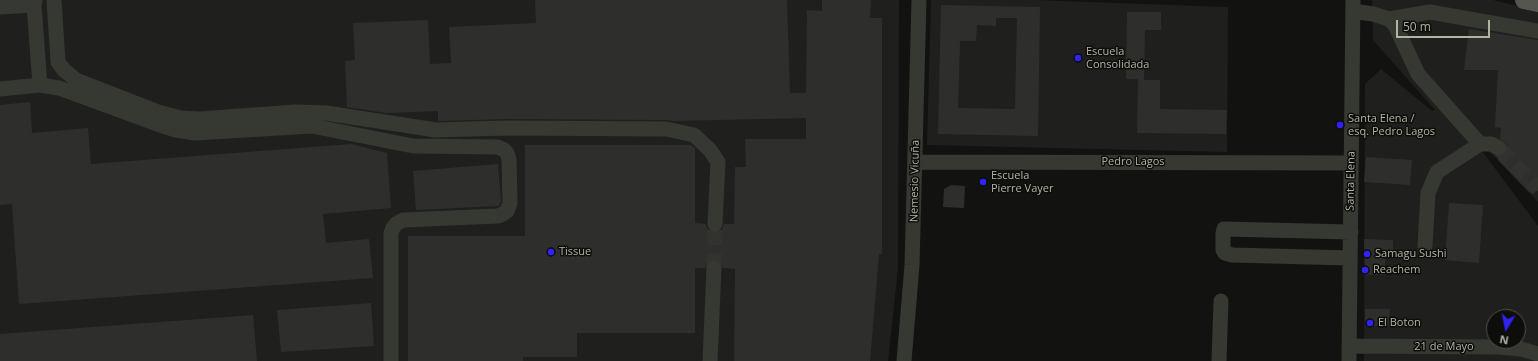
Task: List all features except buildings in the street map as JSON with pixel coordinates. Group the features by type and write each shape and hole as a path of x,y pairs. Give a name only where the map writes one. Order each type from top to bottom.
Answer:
{"main road":[{"path":"1524,0 1538,3"}],"street":[{"path":"54,0 58,62 64,70 76,80 158,112 181,118 199,119 296,112 326,113 436,130 507,128 666,129 694,135 710,150 718,162 715,224"},
{"name":"Nemesio Vicuña","path":"904,361 912,265 919,0"},
{"path":"0,7 35,3 40,86"},
{"path":"1353,5 1389,19 1430,12 1538,31"},
{"name":"Santa Elena","path":"1349,354 1353,5"},
{"path":"1389,19 1395,25 1418,74 1480,144"},
{"path":"0,89 40,86 59,88 176,130 195,132 312,126 413,146 498,147 504,150 509,159 510,203 507,211 503,214 498,216 403,220 396,224 393,228 391,232 391,361"},
{"path":"1424,246 1428,193 1437,172 1480,144 1491,144 1499,148"},
{"name":"Pedro Lagos","path":"915,162 1351,163"},
{"path":"1350,232 1224,229 1223,239 1223,250 1225,253 1232,255 1350,258"},
{"path":"710,361 714,268"},
{"path":"1220,361 1221,301"},
{"name":"21 de Mayo","path":"1349,354 1488,354 1509,348 1538,354"}],"shaded area":[{"path":"0,0 899,0 898,268 888,361 0,361"},
{"name":"Escuela Consolidada","path":"931,0 1033,0 1228,7 1227,152 927,145"},
{"path":"1372,0 1493,0 1538,11 1538,202 1489,151 1482,151 1538,226 1538,361 1364,361 1365,84 1381,69 1432,111 1435,110 1373,40"}],"tunnel":[{"path":"1499,148 1538,189"},
{"path":"714,268 715,224"}],"place":[{"name":"Escuela Consolidada","path":"1078,58"},
{"name":"Santa Elena / esq. Pedro Lagos","path":"1340,125"},
{"name":"Escuela Pierre Vayer","path":"983,182"},
{"name":"Tissue","path":"551,252"},
{"name":"Samagu Sushi","path":"1367,254"},
{"name":"Reachem","path":"1365,270"},
{"name":"El Boton","path":"1370,323"}]}
